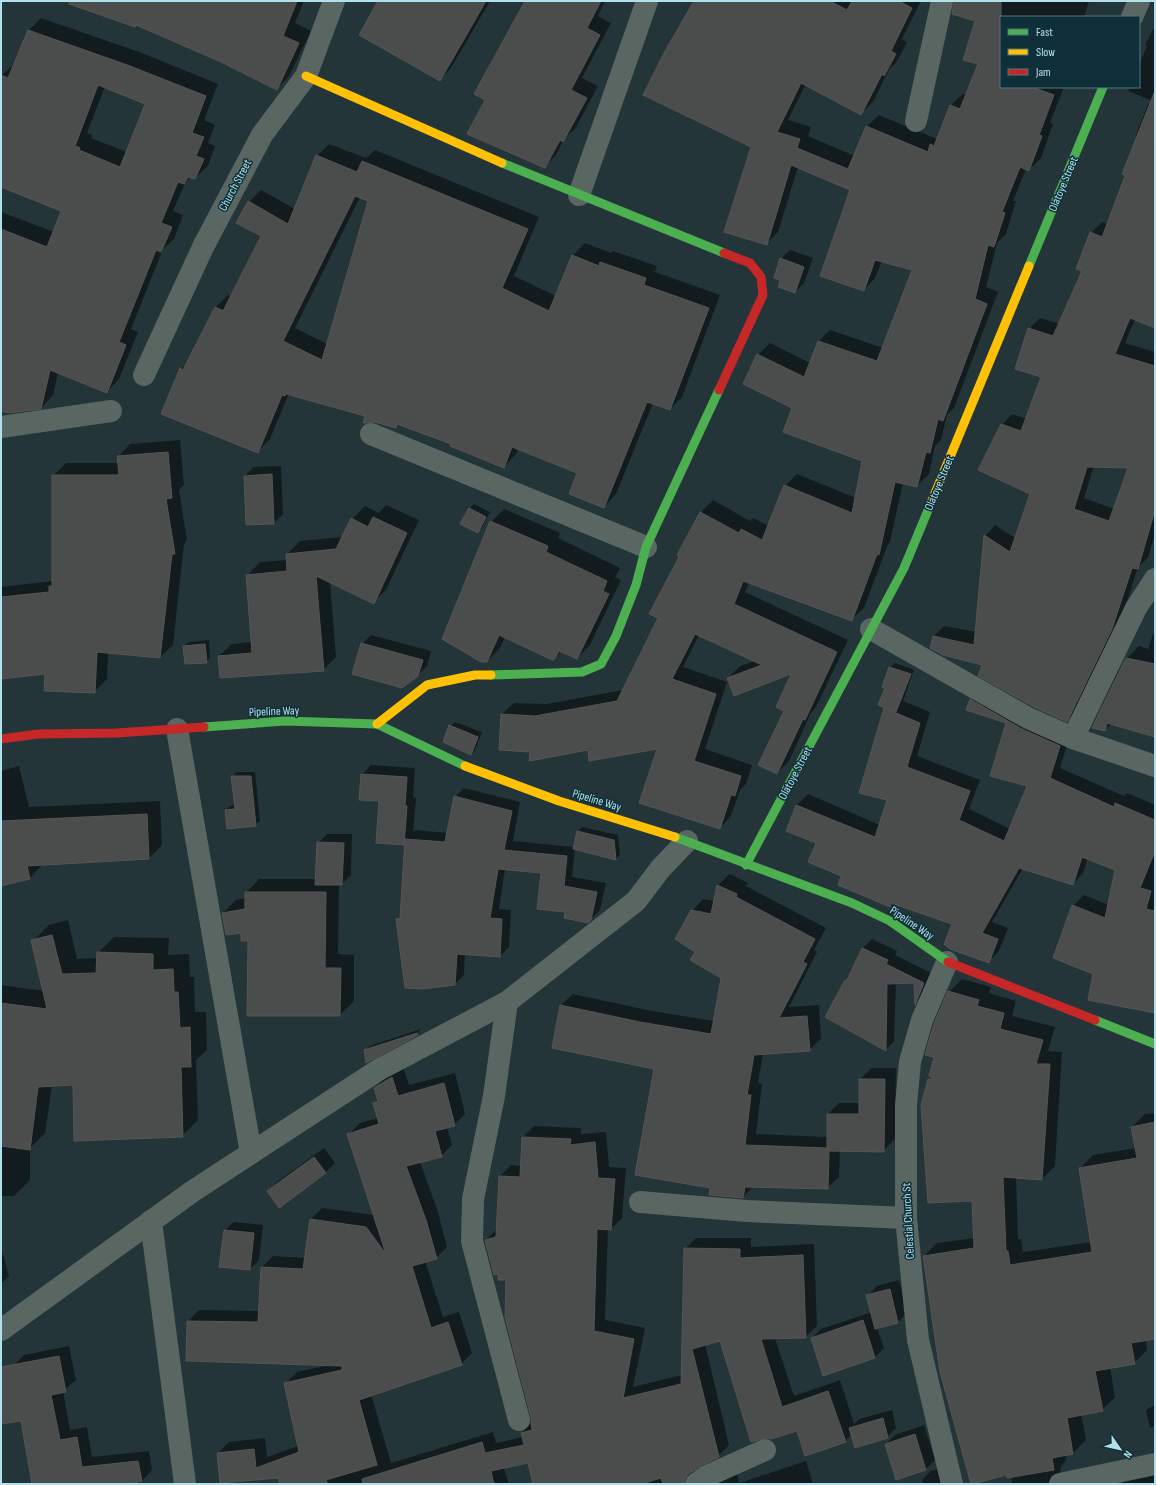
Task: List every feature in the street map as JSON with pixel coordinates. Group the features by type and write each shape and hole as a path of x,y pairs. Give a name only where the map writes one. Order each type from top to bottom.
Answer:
{"street":[{"name":"Church Street","path":"144,375 203,247 259,142 306,76 334,1"},
{"path":"579,195 647,1"},
{"path":"916,121 942,1"},
{"path":"1132,16 1139,1"},
{"path":"306,76 529,175 750,263 761,277 764,295 646,546 633,593 616,636 601,664 582,672 475,675 427,685 377,724"},
{"name":"Olatoye Street","path":"746,865 904,568 1103,88"},
{"path":"1,426 111,411"},
{"path":"371,434 646,546"},
{"path":"1073,738 1136,608 1155,579"},
{"path":"871,629 1028,718 1073,738 1155,766"},
{"name":"Pipeline Way","path":"1,739 38,734 118,733 285,722 377,724 473,770 559,801 687,841 746,865 852,904 890,921 947,962 1155,1044"},
{"path":"177,729 251,1153"},
{"path":"1,1330 193,1191 380,1069 507,1002 636,901 660,868 687,841"},
{"name":"Celestial Church St","path":"947,962 922,1020 910,1062 906,1105 906,1218 918,1340 952,1484"},
{"path":"507,1002 494,1096 473,1199 472,1241 519,1420"},
{"path":"640,1202 747,1211 906,1218"},
{"path":"151,1221 185,1484"},
{"path":"696,1484 707,1476 766,1450"},
{"path":"1060,1484 1155,1464"}],"building":[{"path":"69,1 297,1 283,36 299,43 277,90 221,62 136,25 135,27 69,4"},
{"path":"378,1 486,1 440,81 359,35"},
{"path":"525,1 601,1 587,28 600,35 571,90 587,98 563,142 560,140 545,168 467,134 485,100 474,94"},
{"path":"694,1 830,1 847,10 852,1 899,1 912,8 891,51 896,54 884,76 882,74 861,115 801,83 777,132 800,139 797,148 848,169 866,126 928,152 930,144 934,146 950,105 960,109 978,64 963,60 975,21 952,14 954,1 1001,1 1000,88 1035,88 1054,95 1039,135 1042,136 1029,171 1020,167 1002,212 1005,213 994,247 988,245 975,299 987,304 943,421 938,419 930,453 926,452 917,487 895,482 879,555 877,554 852,621 743,581 734,604 837,652 805,720 803,719 777,774 758,765 784,711 776,707 791,674 734,696 727,678 762,665 695,634 672,679 716,694 694,761 741,776 735,796 731,795 720,829 639,803 657,749 589,761 588,750 529,761 530,752 499,750 501,714 535,716 617,701 658,618 649,614 679,557 677,555 700,512 739,533 741,529 762,540 784,485 852,513 862,461 783,432 792,408 743,384 757,354 804,377 818,341 877,361 912,270 875,260 864,291 820,276 850,190 791,165 767,245 724,232 751,147 643,95 665,51"},
{"path":"28,30 130,66 206,96 192,133 204,137 196,156 204,159 195,179 188,177 184,184 178,182 161,223 172,227 161,252 156,250 119,342 126,345 107,393 50,370 41,409 9,413 1,411 1,229 47,247 61,211 1,187 1,75 8,78","holes":["98,85 145,104 120,167 79,150 80,148 75,146"]},
{"path":"1154,93 1155,328 1130,318 1115,354 1155,366 1155,510 1138,569 1132,568 1112,629 1067,722 1034,707 978,676 982,665 943,655 930,648 933,636 974,645 984,535 1010,552 1030,494 978,470 1001,424 1021,431 1041,377 1015,369 1028,328 1053,336 1082,271 1076,269 1090,232 1102,237 1125,176 1122,174","holes":["1087,467 1128,468 1109,521 1074,509"]},
{"path":"316,155 357,172 362,161 528,229 502,288 549,311 572,255 599,266 600,262 646,278 644,285 709,308 670,410 647,402 604,508 569,494 577,473 512,447 504,468 450,446 451,444 397,424 396,428 375,422 363,423 365,416 286,394 285,396 282,395 258,453 161,414 180,368 183,370 215,307 223,311 261,236 236,223 248,201 288,224","holes":["355,196 368,201 322,360 283,341"]},
{"path":"780,258 804,267 795,293 778,287 780,280 774,278"},
{"path":"168,452 172,498 166,499 175,554 172,554 160,658 97,652 95,693 44,691 45,674 1,679 1,597 49,592 49,586 52,586 52,475 119,475 117,456"},
{"path":"272,474 274,524 246,525 244,476"},
{"path":"469,508 486,517 478,533 460,524"},
{"path":"373,517 407,533 374,604 316,576 324,671 220,678 218,656 252,653 246,575 287,571 286,554 336,549 351,518 368,527"},
{"path":"490,521 548,546 546,552 607,581 603,591 609,594 577,659 559,651 554,660 552,660 499,635 487,662 481,662 442,639"},
{"path":"361,643 423,660 418,676 402,688 352,674"},
{"path":"205,644 207,663 185,664 183,646"},
{"path":"1126,658 1155,664 1155,737 1107,723 1105,731 1092,728"},
{"path":"889,667 911,674 896,712 878,705 885,688 882,687"},
{"path":"970,699 1022,729 1060,746 1050,778 1114,807 1115,803 1155,820 1155,851 1140,888 1151,891 1146,909 1155,911 1155,1013 1088,1000 1093,974 1053,958 1072,905 1105,918 1115,870 1082,857 1073,885 1019,868 982,933 998,939 989,963 950,949 944,944 952,924 891,903 890,907 838,885 841,876 808,862 816,843 786,831 796,805 875,837 887,800 859,793 884,708 920,723 907,767 970,791 959,820 1004,841 1027,786 990,776 1006,723 966,710"},
{"path":"449,725 478,737 471,755 443,742"},
{"path":"361,774 407,777 405,806 407,806 404,845 376,843 379,801 359,800"},
{"path":"231,776 251,776 256,826 227,829 225,810 235,809"},
{"path":"454,796 512,811 504,850 567,856 564,886 597,892 591,920 588,923 564,918 565,912 537,909 541,873 498,869 490,918 502,919 500,957 457,954 455,985 422,989 405,988 396,919 400,918 405,839 445,842"},
{"path":"147,814 149,859 27,866 30,879 1,886 1,821"},
{"path":"577,831 614,840 616,860 573,849"},
{"path":"317,842 344,843 342,885 315,885"},
{"path":"717,885 737,894 736,897 815,939 803,962 807,964 779,1018 807,1016 810,1051 754,1055 747,1095 751,1095 745,1145 827,1148 827,1114 859,1114 859,1079 885,1079 884,1152 829,1151 828,1189 745,1187 743,1198 709,1195 710,1188 635,1175 654,1069 552,1048 560,1005 640,1022 711,1034 721,978 690,960 695,952 675,939 691,910 711,914"},
{"path":"245,892 326,892 325,968 341,968 340,1016 247,1016 248,941 241,941 241,933 226,935 222,913 245,909"},
{"path":"52,935 62,974 96,973 97,952 153,954 153,970 173,969 174,992 178,992 180,1028 190,1027 191,1067 181,1067 183,1137 74,1141 73,1085 38,1087 30,1150 1,1146 1,1003 47,1009 31,940"},
{"path":"862,948 888,960 886,964 924,983 915,1005 914,983 887,984 886,1051 825,1017 845,980 847,980"},
{"path":"948,991 979,1000 977,1006 1004,1013 1000,1029 1043,1040 1036,1064 1050,1064 1042,1180 1003,1177 1006,1251 1008,1251 1010,1265 1092,1252 1079,1168 1137,1158 1131,1127 1155,1122 1155,1339 1131,1343 1135,1364 1095,1371 1103,1411 1067,1418 1073,1454 1052,1458 1054,1470 1007,1478 1006,1475 973,1484 971,1484 940,1372 923,1256 974,1248 972,1201 928,1203 921,1105 928,1079 935,1079 929,1076 934,1057 925,1055 934,1024"},
{"path":"417,1033 418,1035 366,1063 364,1050"},
{"path":"392,1077 398,1096 444,1083 455,1126 435,1131 442,1157 406,1166 426,1220 437,1259 412,1266 431,1328 448,1322 462,1365 359,1400 377,1465 326,1480 328,1484 280,1484 278,1478 220,1483 217,1453 254,1449 256,1468 299,1452 284,1383 342,1370 342,1366 186,1361 187,1321 258,1322 261,1267 303,1269 310,1219 366,1227 386,1254 347,1134 379,1124 373,1103 378,1101 374,1088"},
{"path":"522,1137 571,1139 570,1145 595,1142 598,1178 615,1179 611,1230 597,1229 594,1331 634,1339 623,1398 681,1384 684,1248 740,1249 740,1258 803,1255 806,1338 761,1339 782,1407 828,1391 846,1442 805,1456 797,1431 771,1439 766,1438 751,1442 720,1341 692,1349 719,1457 702,1465 689,1474 685,1479 684,1484 663,1484 661,1478 641,1484 533,1484 528,1463 491,1471 494,1484 363,1484 362,1479 482,1442 485,1453 524,1445 521,1433 532,1430 531,1417 505,1317 506,1280 498,1280 498,1274 494,1275 485,1240 496,1237 499,1176 520,1177"},
{"path":"314,1157 326,1173 279,1208 267,1191"},
{"path":"224,1230 254,1233 250,1270 219,1267"},
{"path":"890,1289 898,1323 875,1329 866,1295"},
{"path":"863,1320 875,1358 823,1376 811,1338"},
{"path":"59,1356 66,1392 51,1395 60,1440 77,1437 82,1467 138,1461 142,1481 129,1484 32,1484 21,1421 1,1424 1,1367"},
{"path":"883,1418 888,1438 855,1448 849,1428"},
{"path":"915,1434 926,1470 896,1480 885,1444"}],"traffic: fast":[{"path":"1029,266 1103,88"},
{"path":"502,163 724,253"},
{"path":"491,675 582,672 601,664 616,636 636,585 646,547 719,390"},
{"path":"746,865 904,568 931,503"},
{"path":"204,727 285,721 377,724 465,766"},
{"path":"675,837 852,903 890,921 948,962"},
{"path":"1095,1020 1155,1044"}],"traffic: slow":[{"path":"306,76 502,163"},
{"path":"931,503 1029,266"},
{"path":"377,724 427,685 475,675 491,675"},
{"path":"465,766 559,801 675,837"}],"traffic: jam":[{"path":"719,390 763,295 761,277 750,263 724,253"},
{"path":"1,739 38,734 117,733 204,727"},
{"path":"948,962 1095,1020"}]}
